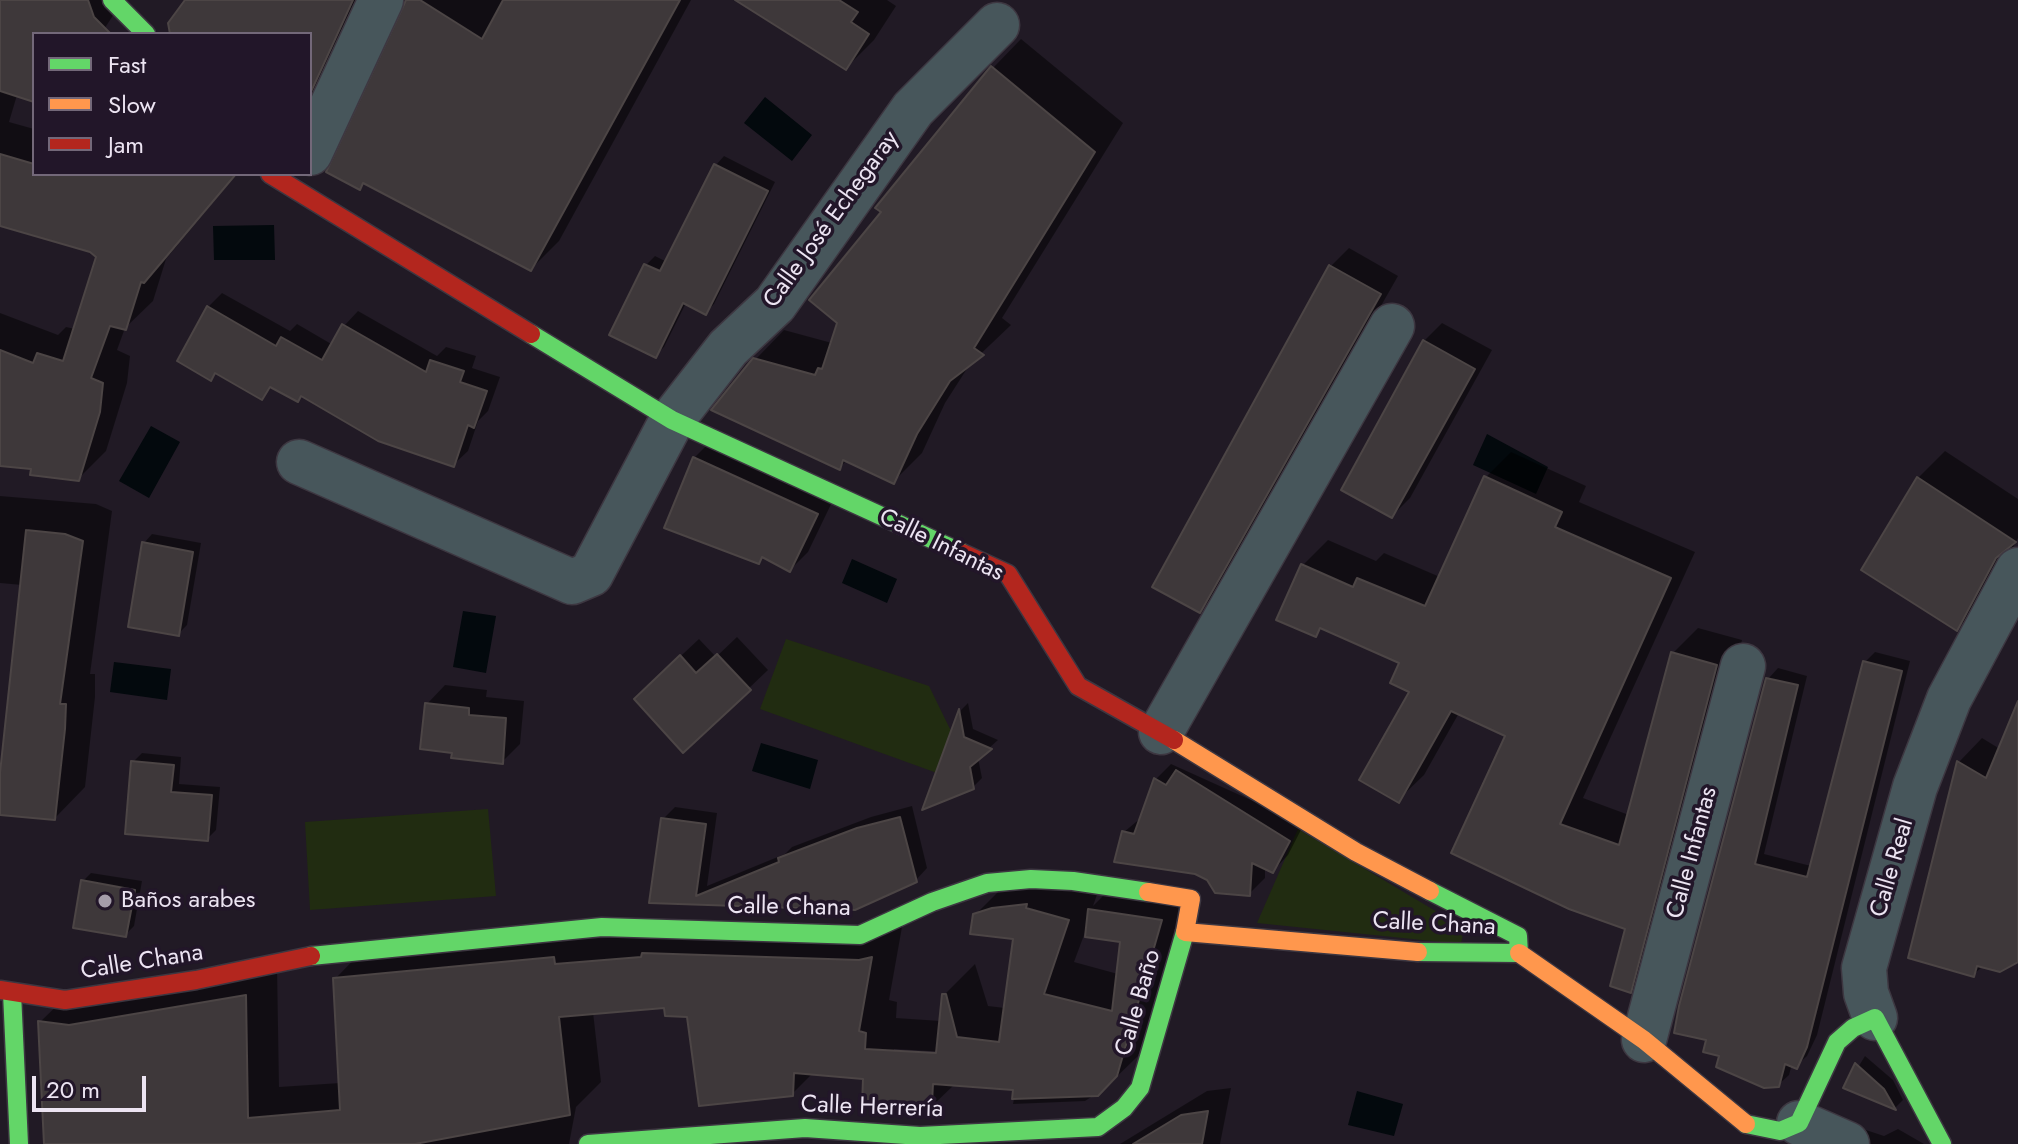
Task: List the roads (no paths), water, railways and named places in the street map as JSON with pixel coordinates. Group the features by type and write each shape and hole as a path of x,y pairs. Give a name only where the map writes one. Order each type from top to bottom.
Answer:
{"street":[{"name":"Calle Infantas","path":"312,136 381,0"},
{"name":"Calle José Echegaray","path":"672,420 728,348 775,304 913,109 997,25"},
{"name":"Calle Infantas","path":"300,176 672,420 1008,574 1078,686 1161,732 1356,852 1518,936 1519,953 1644,1040 1746,1124 1786,1133"},
{"path":"1161,732 1392,326"},
{"path":"299,462 572,582 591,574 672,420"},
{"name":"Calle Real","path":"1875,1018 1866,993 1864,968 1915,787 1949,699 2018,570"},
{"name":"Calle Infantas","path":"1644,1040 1743,666"},
{"name":"Calle Chana","path":"6,992 65,1000 196,980 320,954 602,927 860,935 932,902 987,883 1031,879 1073,881 1191,899 1185,932 1448,954 1519,953"},
{"name":"Calle Baño","path":"1140,1088 1185,932"},
{"path":"6,992 19,1144"},
{"path":"1847,1144 1786,1133 1837,1042 1853,1028 1875,1018 1942,1144"},
{"name":"Calle Herrería","path":"606,1143 805,1128 921,1140 1098,1127 1124,1108 1140,1088"}],"place":[{"name":"Baños arabes","path":"105,901"}]}
